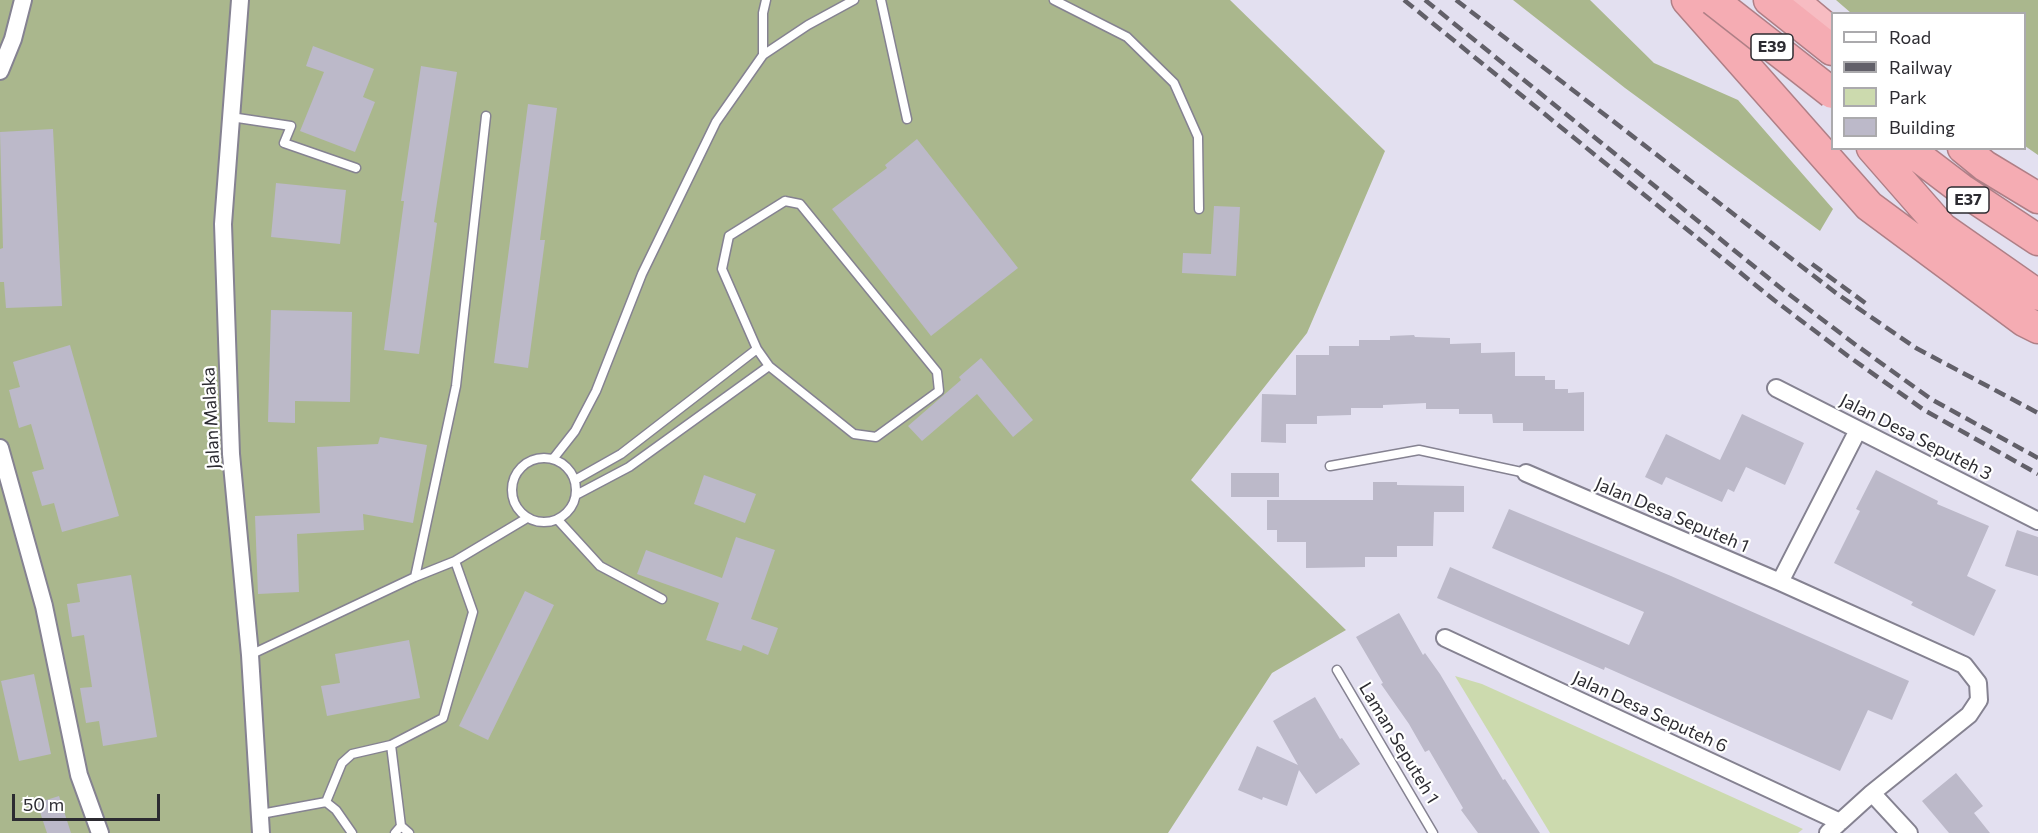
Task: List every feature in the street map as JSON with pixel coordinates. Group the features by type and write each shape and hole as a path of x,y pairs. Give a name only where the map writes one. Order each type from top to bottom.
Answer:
{"highway":[{"path":"1687,0 1869,206 2024,321 2038,328"},
{"name":"E39","path":"1713,0 1831,91"},
{"path":"1719,0 1831,91"},
{"name":"E39","path":"1769,0 1831,48"},
{"path":"1795,0 1831,29"},
{"path":"1794,60 1831,102"},
{"path":"1874,150 1942,228 2038,296"},
{"name":"E37","path":"1903,150 1987,215 2038,249"},
{"path":"1909,150 1960,189 2038,240"},
{"path":"1965,150 1985,166 2038,198"},
{"name":"E37","path":"1974,150 2003,174 2038,198"}],"street":[{"path":"0,71 13,39 22,0"},
{"name":"Jalan Malaka","path":"240,0 223,224 231,443 250,656 261,833"},
{"name":"Jalan Desa Seputeh 3","path":"1776,388 2038,521"},
{"path":"1780,582 1858,430"},
{"path":"0,448 44,606 79,775 100,833"},
{"name":"Jalan Desa Seputeh 1","path":"1526,473 1780,582 1964,665 1978,683 1979,700 1970,715 1872,793"},
{"name":"Jalan Desa Seputeh 6","path":"1444,638 1834,828"},
{"path":"1834,828 1872,793 1909,833"}],"lane":[{"path":"763,55 763,13 766,0"},
{"path":"553,459 575,431 596,391 642,274 716,122 763,55 854,0"},
{"path":"881,0 907,119"},
{"path":"1054,0 1127,37 1174,84 1198,137 1199,209"},
{"path":"415,577 456,386 486,116"},
{"path":"231,117 291,126 284,143 356,168"},
{"path":"785,201 800,204 937,372 939,391 876,437 854,434 769,366 756,349 722,269 729,236 785,201"},
{"path":"575,480 621,454 756,349"},
{"path":"576,495 629,467 769,366"},
{"name":"Jalan Desa Seputeh 1","path":"1330,466 1419,450 1526,473"},
{"path":"538,458 553,459 567,466 575,480 576,495 570,510 558,520 542,523 527,518 516,507 511,492 513,477 523,465 538,458"},
{"path":"250,656 415,577 455,561 527,518"},
{"path":"558,520 600,566 662,599"},
{"path":"326,802 342,763 352,754 391,745 443,718 473,612 455,561"},
{"name":"Laman Seputeh 1","path":"1337,670 1433,833"},
{"path":"391,745 398,830 409,833"},
{"path":"261,814 326,802 336,810 352,833"}],"green space":[{"path":"0,0 1230,0 1385,151 1307,333 1191,480 1346,630 1272,673 1168,833 0,833"},
{"path":"1513,0 1590,0 1654,63 1738,100 1833,209 1820,231 1625,88"},
{"path":"1836,0 2038,0 2038,155 2026,147 2026,12 1850,12"},
{"path":"1455,676 1482,684 1803,829 1798,833 1550,833"}],"building":[{"path":"313,46 374,69 363,97 375,102 355,152 300,131 324,72 306,66"},
{"path":"421,66 457,72 434,222 437,223 419,354 384,350 404,201 401,201"},
{"path":"528,104 557,108 540,240 545,240 528,368 494,363"},
{"path":"53,129 62,306 6,308 4,282 0,282 0,249 3,248 0,132"},
{"path":"917,139 1018,268 931,336 832,209 887,168 885,165"},
{"path":"276,183 346,190 340,244 271,237"},
{"path":"1214,206 1240,207 1236,276 1182,273 1183,253 1211,254"},
{"path":"271,310 352,312 350,402 295,401 295,423 268,422"},
{"path":"1414,335 1415,337 1450,338 1450,344 1481,343 1481,353 1515,352 1515,376 1545,376 1545,380 1555,380 1555,389 1568,389 1568,393 1584,392 1584,431 1523,431 1523,423 1493,423 1492,414 1459,414 1459,409 1426,409 1426,403 1383,405 1383,408 1351,408 1351,415 1317,416 1317,424 1286,424 1286,443 1261,442 1262,394 1296,395 1296,355 1329,355 1329,346 1359,346 1359,340 1390,340 1390,336"},
{"path":"70,345 119,516 62,532 54,503 42,506 32,472 44,469 31,424 19,428 9,390 20,387 13,362"},
{"path":"981,358 1033,420 1013,437 977,394 922,441 908,426 961,380 959,377"},
{"path":"1742,414 1804,443 1785,485 1746,467 1734,492 1728,489 1722,502 1666,477 1662,485 1645,477 1666,434 1720,460"},
{"path":"380,437 427,445 413,523 363,514 364,530 297,534 299,592 258,594 255,516 320,513 317,447 378,444"},
{"path":"1876,470 1938,501 1937,504 1989,526 1967,576 1996,590 1974,636 1911,605 1913,602 1834,563 1860,511 1856,509"},
{"path":"1231,473 1279,473 1279,497 1231,497"},
{"path":"704,475 756,494 745,523 694,504"},
{"path":"1373,482 1397,482 1397,485 1464,486 1464,512 1434,512 1433,546 1397,546 1397,557 1365,557 1365,567 1306,568 1306,542 1277,542 1277,530 1267,530 1267,500 1373,500"},
{"path":"1509,509 1671,576 1909,681 1892,720 1868,710 1840,771 1605,667 1604,670 1437,598 1450,567 1629,645 1644,612 1492,548"},
{"path":"2017,530 2038,537 2038,576 2005,566"},
{"path":"736,537 775,550 751,619 778,628 768,655 743,645 741,651 706,640 719,603 637,574 646,550 722,578"},
{"path":"131,575 157,737 103,746 99,721 86,723 80,688 92,687 84,635 72,637 67,604 80,602 77,584"},
{"path":"525,591 554,605 488,740 459,726"},
{"path":"1399,613 1423,655 1425,653 1440,674 1503,780 1505,779 1540,833 1478,833 1461,810 1463,808 1429,750 1425,752 1381,684 1383,683 1356,637"},
{"path":"409,640 420,698 327,716 321,686 340,683 335,654"},
{"path":"34,674 51,754 19,761 1,681"},
{"path":"1315,697 1340,739 1342,738 1360,764 1316,794 1299,770 1287,806 1263,797 1262,800 1238,790 1257,746 1298,765 1273,721"},
{"path":"1956,773 1983,806 1974,813 1990,833 1949,833 1922,801"},
{"path":"59,796 71,833 47,833 37,803"}],"railway":[{"path":"1404,0 1774,300 1848,356 1924,410 2038,474"},
{"path":"1425,0 1782,289 1856,345 1931,399 2038,458"},
{"path":"1456,0 1836,293 1916,348 2038,413"},
{"path":"1812,264 1868,305"}]}
